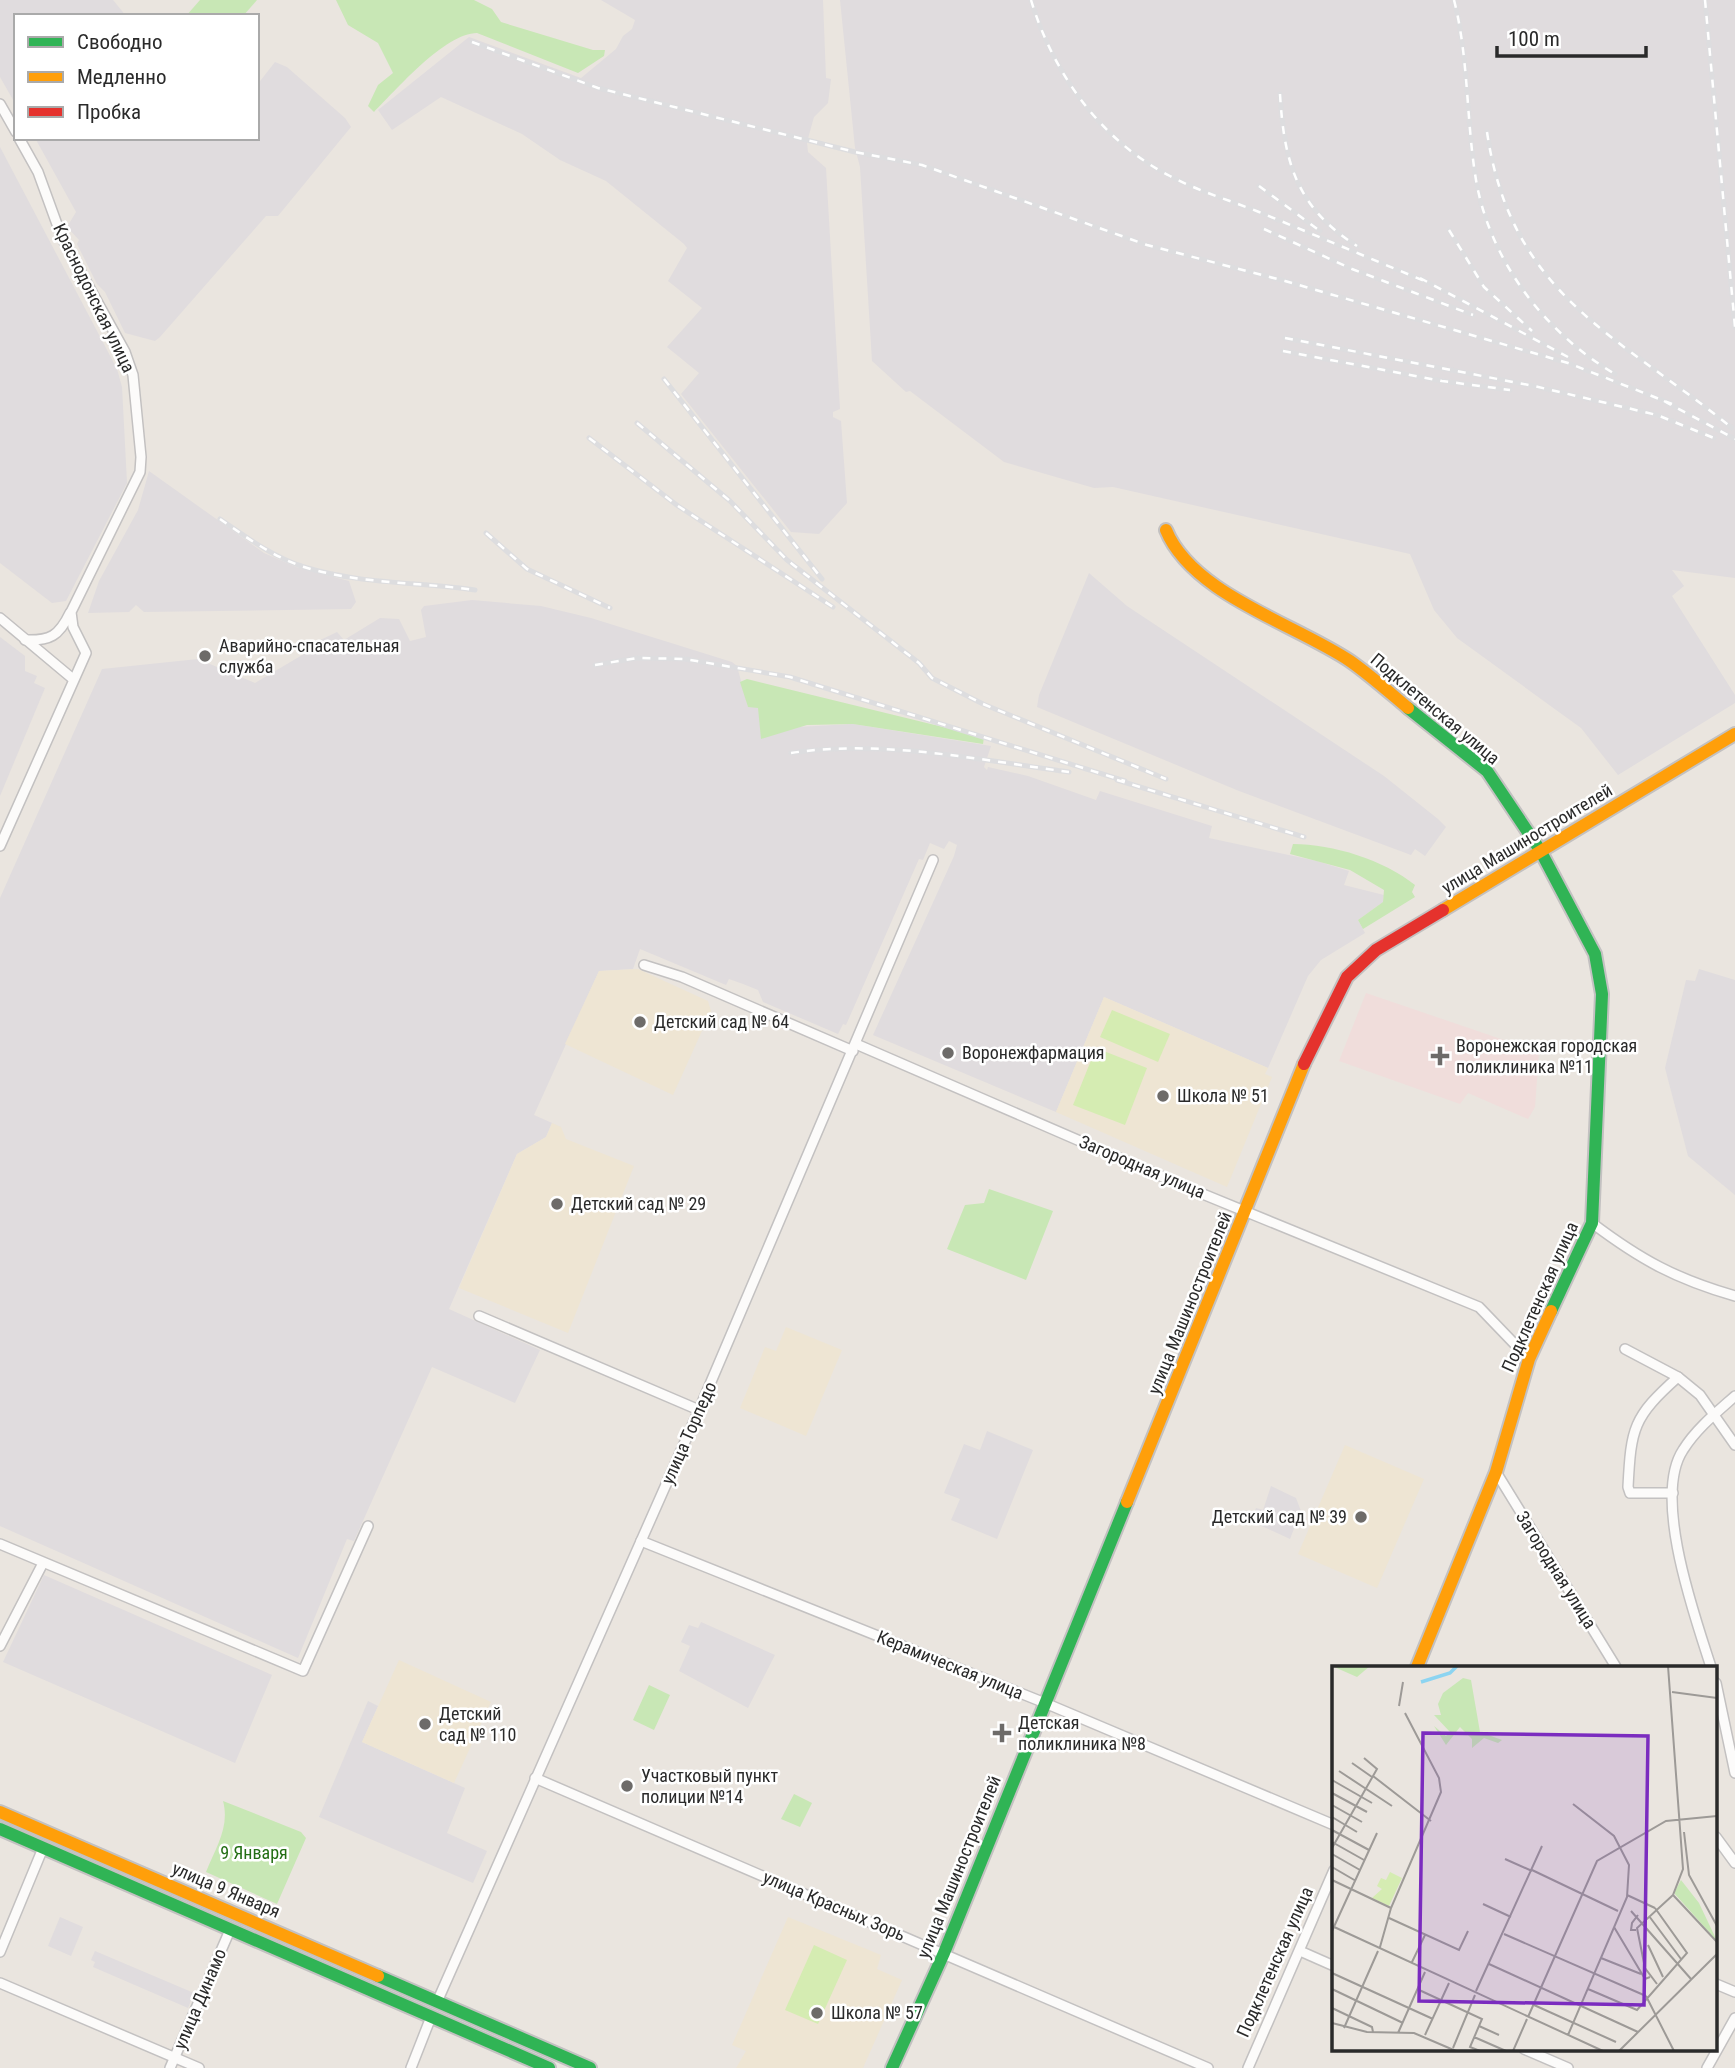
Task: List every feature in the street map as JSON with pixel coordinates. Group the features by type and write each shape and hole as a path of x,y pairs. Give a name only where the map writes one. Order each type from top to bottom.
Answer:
{"street":[{"path":"0,104 14,128"},
{"name":"Краснодонская улица","path":"20,140 38,172 62,238 125,352 133,375 141,457 139,472 61,632 52,638 25,640"},
{"name":"Подклетенская улица","path":"1166,530 1172,545 1187,564 1207,579 1350,661 1486,771 1541,850 1584,928 1594,954 1602,994 1592,1223 1529,1359 1496,1472 1417,1666"},
{"path":"0,846 86,653 73,627 71,612"},
{"path":"0,618 73,679"},
{"name":"улица Машиностроителей","path":"892,2068 944,1953 1308,1055 1347,977 1376,950 1735,734"},
{"name":"улица Торпедо","path":"437,2002 699,1410 933,860"},
{"name":"Загородная улица","path":"644,965 682,977 1479,1307 1529,1359"},
{"path":"1592,1223 1637,1257 1687,1281 1735,1296"},
{"path":"479,1316 699,1410"},
{"path":"1625,1349 1678,1377 1700,1395 1716,1413 1716,1421 1735,1445"},
{"path":"1673,1493 1630,1493 1630,1439 1651,1401 1678,1377"},
{"path":"1711,1666 1676,1546 1673,1493 1681,1452 1735,1396"},
{"name":"Загородная улица","path":"1496,1472 1615,1666"},
{"path":"0,1544 303,1671 368,1526"},
{"name":"Керамическая улица","path":"642,1541 1045,1703 1332,1824"},
{"path":"0,1646 43,1563"},
{"path":"1718,1692 1735,1773"},
{"name":"улица Красных Зорь","path":"535,1778 1208,2068"},
{"name":"улица 9 Января","path":"0,1812 590,2068"},
{"name":"улица 9 Января","path":"0,1829 549,2068"},
{"path":"1718,1840 1735,1863"},
{"path":"0,1952 43,1848"},
{"name":"Подклетенская улица","path":"1248,2068 1332,1875"},
{"name":"улица Динамо","path":"170,2068 230,1930"},
{"path":"1300,1951 1332,1965"},
{"path":"0,1983 200,2068"},
{"path":"1718,1985 1735,1992"},
{"path":"411,2068 437,2002"},
{"path":"1718,2048 1735,2018"},
{"path":"1526,2050 1568,2068"},
{"path":"1707,2068 1717,2050"}],"shaded area":[{"path":"0,0 113,0 124,14 14,14 14,102 0,77"},
{"path":"601,0 823,0 826,78 831,79 828,103 814,117 807,142 808,152 826,168 840,409 833,412 833,417 841,421 847,503 819,534 791,532 681,394 699,373 667,347 702,308 668,281 687,248 684,244 606,181 560,160 522,134 441,97 392,130 378,110 469,37 581,78 616,49 623,36 632,29 635,20"},
{"path":"840,0 1735,0 1735,578 1672,570 1684,586 1672,596 1735,695 1735,703 1618,775 1581,728 1457,638 1434,610 1410,554 1113,487 1094,488 1004,462 910,391 906,392 872,361 860,167 855,148"},
{"path":"275,62 287,67 345,118 351,127 278,216 266,216 160,337 155,341 125,333 77,244 79,240 67,227 76,212 36,140 259,140 259,82"},
{"path":"0,147 117,369 122,387 127,483 66,601 52,603 0,563"},
{"path":"149,471 264,553 296,567 349,581 356,602 351,609 144,612 136,605 129,612 88,613 99,581 138,510"},
{"path":"1089,573 1127,606 1384,776 1438,819 1446,827 1425,856 1415,849 1411,855 1239,791 1037,707 1039,695"},
{"path":"472,600 541,606 591,618 732,662 737,666 748,707 758,707 797,727 853,724 991,746 984,767 987,770 988,767 1028,776 1096,800 1100,791 1212,826 1209,838 1317,861 1349,871 1344,885 1384,895 1383,902 1358,920 1365,933 1321,960 1308,976 1268,1068 1104,997 1056,1112 873,1035 954,856 957,845 949,841 944,849 930,843 923,860 919,859 846,1025 843,1024 838,1034 763,1002 758,990 729,979 726,985 640,949 633,969 599,971 534,1115 552,1123 546,1137 517,1154 449,1309 540,1350 515,1403 432,1367 354,1541 347,1539 298,1658 0,1526 0,898 102,669 198,659 255,683 309,651 314,643 337,632 344,640 380,618 399,619 410,641 426,637 421,610 424,606"},
{"path":"0,637 25,656 25,671 37,676 34,683 45,688 0,796"},
{"name":"Детский сад № 64","path":"638,969 708,1001 711,1011 673,1095 565,1044 599,971"},
{"path":"1699,969 1735,980 1735,1195 1688,1156 1665,1068 1686,980 1695,981"},
{"name":"Воронежская городская поликлиника №11","path":"1366,993 1539,1052 1535,1107 1528,1119 1468,1093 1460,1104 1339,1061"},
{"name":"Школа № 51","path":"1104,997 1268,1068 1265,1074 1272,1077 1227,1187 1056,1112"},
{"name":"Детский сад № 29","path":"552,1123 561,1127 566,1139 634,1166 568,1333 459,1288 517,1154 546,1137"},
{"path":"786,1327 842,1350 806,1436 740,1408 765,1347 776,1351"},
{"path":"987,1431 1033,1450 997,1539 951,1520 960,1499 944,1493 964,1444 980,1450"},
{"name":"Детский сад № 39","path":"1345,1445 1424,1479 1377,1588 1298,1554"},
{"path":"1271,1486 1296,1498 1301,1511 1290,1539 1251,1521 1256,1508 1263,1510"},
{"path":"44,1575 272,1675 235,1763 3,1662"},
{"path":"701,1622 775,1655 748,1708 679,1671 690,1646 681,1642 689,1625 698,1628"},
{"name":"Детский сад № 110","path":"399,1660 491,1702 454,1783 362,1742"},
{"path":"368,1701 378,1706 362,1742 465,1788 447,1833 487,1851 473,1883 319,1817"},
{"path":"60,1917 83,1927 71,1956 48,1946"},
{"name":"Школа № 57","path":"788,1917 881,1955 877,1969 902,1980 863,2068 736,2068 746,2051 732,2045"},
{"path":"95,1951 194,1993 188,2008 93,1967 95,1962 91,1960"}],"green space":[{"path":"200,0 257,0 245,14 188,14"},
{"path":"336,0 474,0 492,9 501,22 593,50 605,50 604,56 578,73 477,33 464,35 436,52 374,112 368,106 378,85 393,73 378,43 348,25"},
{"path":"747,679 984,737 983,744 853,724 807,725 761,739 758,708 748,707 740,682"},
{"path":"1293,844 1341,850 1373,861 1415,885 1412,892 1415,897 1363,929 1358,920 1383,902 1384,890 1350,870 1290,854"},
{"path":"1112,1010 1170,1034 1158,1062 1100,1037"},
{"path":"1096,1048 1147,1068 1125,1125 1073,1105"},
{"path":"989,1189 1053,1211 1026,1280 947,1249 965,1205 984,1203"},
{"path":"649,1685 670,1695 654,1730 633,1720"},
{"path":"794,1794 812,1803 800,1827 781,1819"},
{"name":"9 Января","path":"223,1801 301,1832 306,1838 277,1904 206,1872 225,1820"},
{"path":"814,1945 847,1960 818,2024 785,2010"}],"railway":[{"path":"1031,0 1040,27 1066,79 1101,124 1145,161 1192,186 1427,282"},
{"path":"1454,0 1465,67 1476,180 1494,239 1524,292 1544,316 1566,338 1615,374"},
{"path":"1705,0 1735,327"},
{"path":"472,42 598,88 855,152 922,165 1147,245 1285,281 1568,363 1672,404"},
{"path":"1280,94 1285,142 1298,182 1320,216 1357,246"},
{"path":"1487,132 1500,188 1519,234 1545,273 1576,307 1611,337 1732,428"},
{"path":"1259,186 1320,231"},
{"path":"1264,229 1352,269 1473,315"},
{"path":"1449,230 1484,287 1532,331"},
{"path":"1420,278 1568,357"},
{"path":"1285,338 1534,386 1657,415 1714,438"},
{"path":"1283,351 1442,381 1510,390"},
{"path":"664,379 822,579"},
{"path":"1664,401 1735,439"},
{"path":"637,423 730,501 787,560 919,663 932,678 983,704 1166,779"},
{"path":"589,438 678,506 833,607"},
{"path":"220,519 271,552 293,563 325,573 367,580 475,590"},
{"path":"486,533 527,569 610,608"},
{"path":"595,665 637,658 685,659 790,677 1125,781"},
{"path":"791,753 825,749 895,750 1069,772"},
{"path":"1117,780 1304,837"}],"traffic: fast":[{"path":"1408,708 1487,771 1540,850 1595,954 1602,994 1592,1223 1551,1311"},
{"path":"892,2068 944,1953 1127,1502"},
{"path":"0,1829 549,2068"},
{"path":"378,1976 590,2068"}],"traffic: slow":[{"path":"1166,530 1179,552 1221,590 1350,661 1408,708"},
{"path":"1443,910 1735,734"},
{"path":"1127,1502 1304,1064"},
{"path":"1417,1666 1496,1472 1529,1359 1551,1311"},
{"path":"0,1812 378,1976"}],"traffic: jam":[{"path":"1304,1064 1347,977 1376,950 1443,910"}],"place":[{"name":"Аварийно-спасательная служба","path":"205,656"},
{"name":"Детский сад № 64","path":"640,1022"},
{"name":"Воронежфармация","path":"948,1053"},
{"name":"Воронежская городская поликлиника №11","path":"1440,1056"},
{"name":"Школа № 51","path":"1163,1096"},
{"name":"Детский сад № 29","path":"557,1204"},
{"name":"Детский сад № 39","path":"1361,1517"},
{"name":"Детский сад № 110","path":"425,1724"},
{"name":"Детская поликлиника №8","path":"1002,1733"},
{"name":"Участковый пункт полиции №14","path":"627,1786"},
{"name":"Школа № 57","path":"817,2013"}]}
